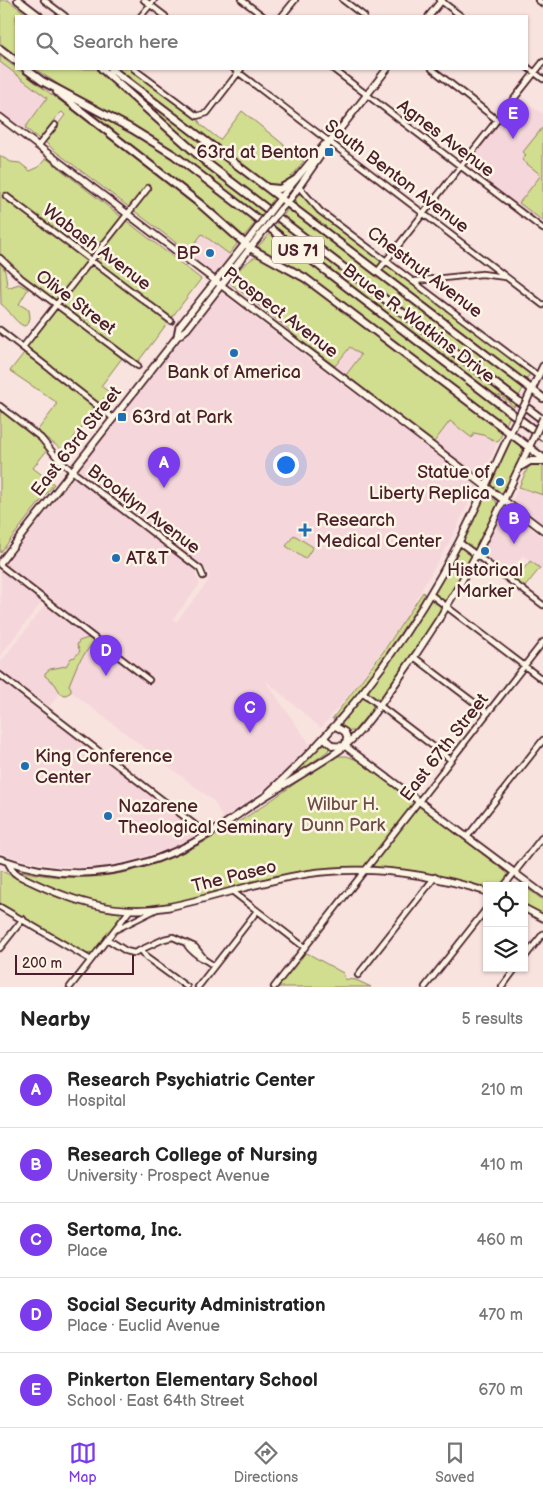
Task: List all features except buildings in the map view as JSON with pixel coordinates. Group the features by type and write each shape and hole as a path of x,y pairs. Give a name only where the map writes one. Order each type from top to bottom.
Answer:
{"highway":[{"path":"18,0 38,15"},
{"path":"0,49 15,60"},
{"name":"Bruce R. Watkins Drive","path":"27,70 42,81 132,128 174,155 543,437"},
{"name":"Bruce R. Watkins Drive","path":"103,70 207,164 543,419"},
{"path":"112,70 543,398"},
{"path":"42,81 199,203 248,246 305,278 543,459"},
{"path":"267,188 280,189 295,180"},
{"path":"520,467 530,461 543,459"}],"main road":[{"path":"430,15 441,0"},
{"name":"East 63rd Street","path":"0,564 177,337 187,329 222,286 248,246 252,235 275,205 283,201 299,187 330,142 386,70"},
{"name":"Prospect Avenue","path":"0,117 543,530"},
{"name":"East 63rd Street","path":"177,337 179,327 215,281 257,239 280,210 295,180 324,145 330,142"},
{"path":"259,800 335,726 404,635 430,594 459,542 543,366"},
{"path":"8,862 42,870 75,873 122,870 149,862 208,834 345,746 380,705 447,607 476,555 543,419"},
{"path":"335,726 346,734 345,746"},
{"path":"324,738 336,747 345,746 543,894"},
{"name":"The Paseo","path":"0,859 8,862 13,871 18,875 58,895 91,905 130,910 156,910 304,874 365,870 435,877 483,891"},
{"path":"528,910 543,918"}],"street":[{"path":"44,0 64,15"},
{"path":"144,0 164,15"},
{"path":"142,15 154,0"},
{"path":"242,0 262,15"},
{"path":"283,15 295,0"},
{"path":"342,0 363,15"},
{"path":"441,0 460,15"},
{"path":"538,0 543,4"},
{"path":"378,271 543,62"},
{"path":"528,67 543,79"},
{"path":"135,70 196,116 207,113 238,70"},
{"name":"South Benton Avenue","path":"238,70 543,305"},
{"name":"Agnes Avenue","path":"334,70 543,229"},
{"path":"433,70 497,120"},
{"path":"38,146 55,124"},
{"name":"Chestnut Avenue","path":"299,187 320,211 415,281 538,376"},
{"path":"23,347 148,188"},
{"name":"Wabash Avenue","path":"6,196 171,321"},
{"name":"Olive Street","path":"0,258 20,278 138,366"},
{"path":"415,281 482,274 506,277"},
{"path":"0,330 113,418"},
{"name":"Brooklyn Avenue","path":"0,406 41,438 59,460 72,471 200,569 203,576"},
{"path":"459,542 543,605"},
{"path":"0,564 149,680"},
{"path":"430,594 543,680"},
{"name":"East 67th Street","path":"274,987 543,642"},
{"path":"414,657 488,713"},
{"path":"0,676 208,834"},
{"path":"362,692 451,760"},
{"path":"467,837 543,740"},
{"path":"507,882 543,836"},
{"path":"358,975 435,877"},
{"path":"232,891 304,947"},
{"path":"0,906 91,960"},
{"path":"70,987 130,910"},
{"path":"114,931 156,910"},
{"path":"198,987 257,911"},
{"path":"425,987 483,913"},
{"path":"0,948 23,919"},
{"path":"528,953 543,934"},
{"path":"107,939 126,952 134,953 173,937 198,949 203,957 214,966"},
{"path":"141,950 147,958 188,987"},
{"path":"502,987 513,972"}],"shaded area":[{"path":"0,62 47,98 23,130 0,112"},
{"path":"518,96 543,114 543,226 464,165"},
{"path":"202,234 231,255 215,273 188,254"},
{"name":"Research Medical Center","path":"223,294 477,486 450,541 403,621 363,677 321,728 264,679 311,746 269,786 223,819 214,801 65,687 48,708 0,672 0,663 49,600 9,567 7,562 74,477 196,569 196,577 200,584 173,619 176,622 207,583 209,573 205,569 79,472 136,396 217,296"},
{"path":"351,347 361,355 346,375 335,367"},
{"name":"Research Medical Center","path":"450,421 472,437 474,433 498,442 481,478 434,442"},
{"path":"519,487 543,495 543,525 512,501"},
{"path":"504,509 543,537 543,571 523,555 507,576 481,556 481,552"},
{"path":"1,571 39,598 41,603 0,656"},
{"name":"Nazarene Theological Seminary","path":"0,681 201,831 200,834 180,845 129,861 103,866 58,866 12,857 0,852"}],"green space":[{"path":"0,0 8,0 28,15 15,15 15,54 0,43"},
{"path":"0,56 15,67 15,70 19,70 180,190 236,240 237,244 229,254 202,234 188,252 133,210 144,190 130,208 55,151 45,142 65,115 62,112 39,139 25,128 47,98 0,62"},
{"path":"37,70 99,70 197,160 264,212 260,216 158,140 67,90"},
{"path":"117,70 131,70 200,122 220,140 242,111 304,161 285,182 276,186 270,186"},
{"path":"132,88 275,197 269,206 195,148"},
{"path":"78,105 122,127 163,152 256,222 244,236 217,212"},
{"path":"543,127 543,221 519,203 541,175 522,160 526,155 523,152"},
{"path":"0,156 11,162 20,163 30,171 39,167 46,158 201,279 137,363 125,354 101,386 109,392 75,436 67,452 37,431 56,406 56,402 10,371 28,350 27,346 60,304 14,270 0,255"},
{"path":"300,194 304,195 318,211 381,259 381,264 375,266 298,208 295,200"},
{"path":"288,209 524,386 519,396 283,216"},
{"path":"278,222 492,386 515,405 514,407 274,226"},
{"path":"270,233 510,416 506,424 454,388 319,284 257,248"},
{"path":"255,257 261,257 304,281 501,430 503,432 498,442 474,433 472,438 450,421 434,442 346,375 361,355 350,347 335,366 231,284 237,272"},
{"path":"0,263 5,270 7,286 19,284 28,289 19,304 29,310 30,318 28,324 24,326 17,322 1,304"},
{"path":"385,265 388,265 530,373 527,379 521,377 385,274 383,270"},
{"path":"0,410 40,440 48,449 33,468 54,484 0,553"},
{"path":"512,439 524,449 504,491 500,493 492,487 491,482"},
{"path":"530,463 543,463 543,495 519,487"},
{"path":"485,495 496,501 497,505 475,549 464,543 464,538"},
{"path":"294,535 313,547 305,559 286,546"},
{"path":"460,548 470,553 472,557 448,599 444,601 436,595 435,590"},
{"path":"530,561 540,568 524,588 514,581"},
{"path":"423,592 425,595 365,684 340,714 332,719 383,652"},
{"path":"430,600 440,606 440,612 381,698 376,698 369,694 369,688"},
{"path":"88,638 93,641 78,663 69,685 71,692 66,695 61,694 55,684 45,676 45,673 50,669 66,666 71,658 75,657 80,651 77,645 79,641"},
{"path":"362,698 372,704 373,708 354,731 348,731 342,725 342,721"},
{"path":"323,744 328,745 328,751 288,778"},
{"name":"Wilbur H. Dunn Park","path":"337,756 347,756 364,763 507,873 508,877 504,882 483,882 483,889 446,877 417,871 370,867 339,868 290,874 182,902 164,905 125,906 107,904 71,895 19,872 66,877 109,875 149,866 186,851 223,832"},
{"path":"0,870 57,897 86,906 118,912 121,916 93,953 86,954 0,903"},
{"path":"528,889 543,900 543,915 528,907"},
{"path":"307,953 343,973 345,979 356,980 371,987 278,987 303,954"}],"place":[{"name":"Pinkerton Elementary School","path":"513,139"},
{"name":"63rd at Benton","path":"329,152"},
{"name":"BP","path":"210,253"},
{"name":"Bank of America","path":"234,353"},
{"name":"63rd at Park","path":"122,417"},
{"name":"Statue of Liberty Replica","path":"500,482"},
{"name":"Research Psychiatric Center","path":"164,488"},
{"name":"Research Medical Center","path":"305,530"},
{"name":"Research College of Nursing","path":"514,544"},
{"name":"Historical Marker","path":"485,551"},
{"name":"AT&T","path":"116,558"},
{"name":"Social Security Administration","path":"106,676"},
{"name":"Sertoma, Inc.","path":"250,733"},
{"name":"King Conference Center","path":"25,766"},
{"name":"Nazarene Theological Seminary","path":"108,816"}]}
